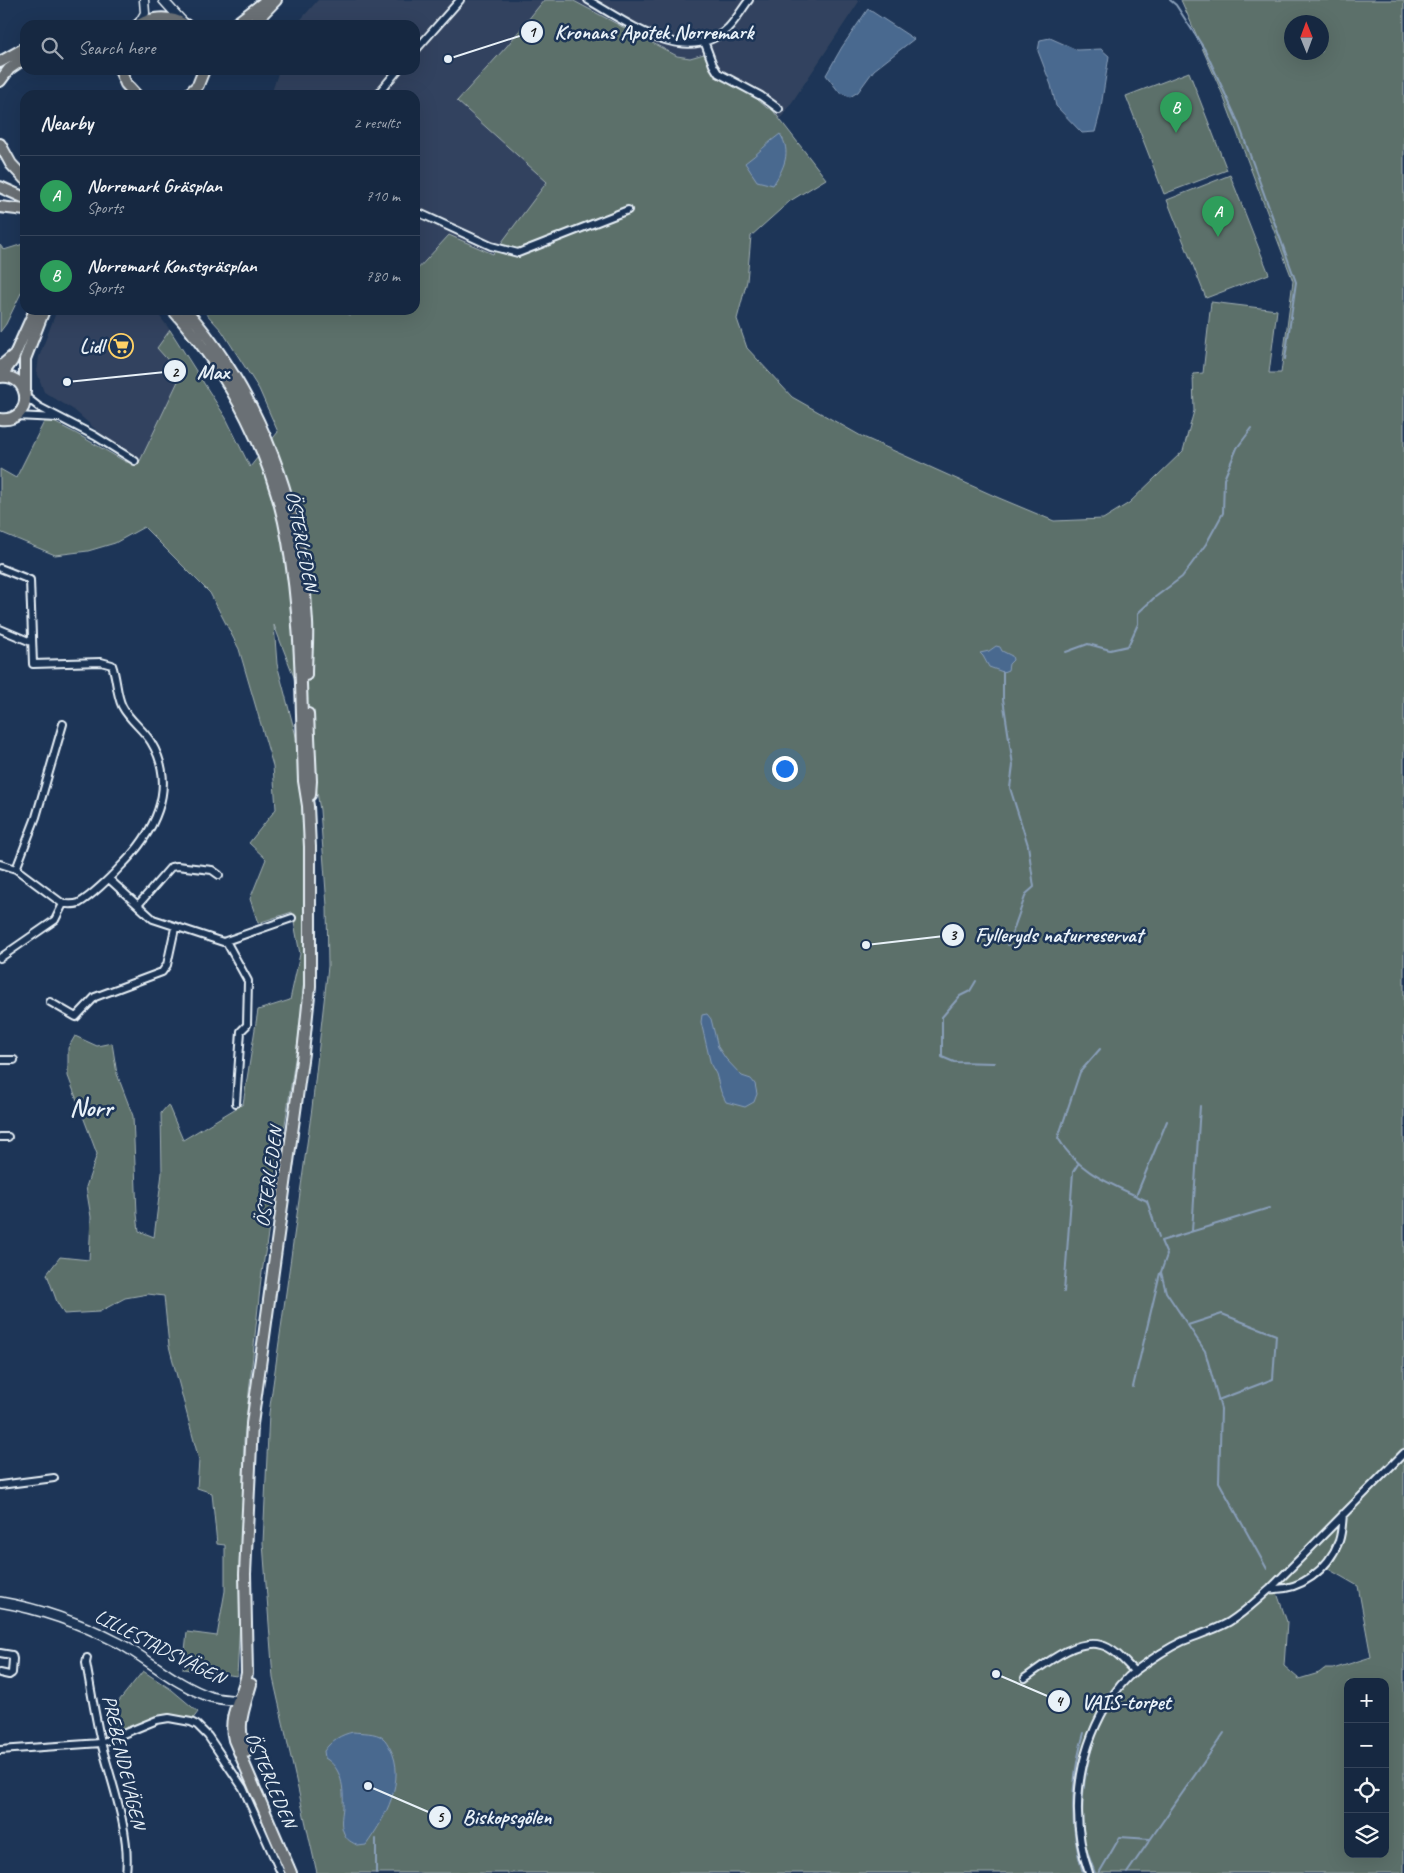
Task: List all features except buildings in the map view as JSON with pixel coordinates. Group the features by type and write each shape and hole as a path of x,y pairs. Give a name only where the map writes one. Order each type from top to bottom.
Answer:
{"main road":[{"path":"240,20 266,0"},
{"path":"257,20 276,0"},
{"path":"150,20 165,18 171,20"},
{"path":"0,62 20,51"},
{"path":"0,81 9,69 20,61"},
{"path":"121,75 123,90"},
{"path":"122,75 131,90"},
{"path":"0,144 11,164 20,174"},
{"path":"0,180 20,189"},
{"path":"0,187 20,196"},
{"path":"0,207 20,209"},
{"path":"25,393 15,379 0,373 14,355 33,315"},
{"path":"0,426 22,409 25,393 25,359 42,315"},
{"name":"ÖSTERLEDEN","path":"177,315 200,341 231,388 262,450 278,499 289,548 297,611 304,781 308,806 311,894 310,986 303,1053 258,1379 250,1460 245,1574 247,1673 242,1700 240,1730 241,1740 295,1873"},
{"name":"ÖSTERLEDEN","path":"190,315 223,359 250,405 276,464 292,518 300,562 307,623 306,673 311,781 308,806"},
{"name":"LILLESTADSVÄGEN","path":"0,1602 14,1604 98,1632 119,1643 176,1680 200,1692 220,1699 242,1700"},
{"name":"ÖSTERLEDEN","path":"242,1700 232,1716 231,1730 291,1873"}],"street":[{"path":"141,20 145,14 144,0"},
{"path":"163,0 181,20"},
{"path":"420,45 460,0"},
{"path":"588,0 662,40 683,44 710,39 728,28 749,0"},
{"path":"704,41 718,73 761,96 779,109"},
{"path":"381,90 394,75"},
{"path":"420,214 491,246 518,253 628,210"},
{"path":"25,393 39,407 95,436 135,461"},
{"path":"8,418 36,416 61,419"},
{"path":"0,568 30,580 33,664 101,662 112,666 115,673 117,693 123,708 150,741 158,756 162,789 161,805 148,833 124,864 78,904 64,904 16,869 0,864"},
{"path":"0,629 31,642"},
{"path":"16,869 36,817 63,724"},
{"path":"138,905 171,867 212,870 219,875"},
{"path":"109,879 153,920 223,942 292,918"},
{"path":"0,958 55,920 64,904"},
{"path":"50,1002 76,1018 95,997 162,972 168,966 175,928"},
{"path":"226,941 248,980 247,1025 241,1031 236,1103"},
{"path":"0,1060 14,1060"},
{"path":"0,1137 8,1137"},
{"path":"1089,1873 1080,1838 1077,1810 1080,1778 1095,1725 1119,1687 1134,1671 1170,1648 1227,1623 1247,1609 1270,1589 1404,1453"},
{"path":"0,1485 54,1478"},
{"path":"1270,1589 1280,1590 1297,1586 1312,1577 1323,1566 1339,1541 1343,1514"},
{"path":"1024,1678 1074,1648 1087,1644 1102,1645 1113,1651 1134,1671"},
{"path":"0,1653 12,1655 13,1659 12,1673 8,1675 0,1673"},
{"name":"PREBENDEVÄGEN","path":"87,1658 86,1663 101,1743 124,1832 127,1861 126,1873"},
{"path":"0,1750 101,1743 157,1720 169,1718 183,1720 197,1726 208,1736 243,1788 281,1873"}],"shaded area":[{"path":"318,0 544,0 507,46 526,162 547,182 493,254 449,236 420,267 420,90 273,90 277,75 420,75 420,20 300,20"},
{"path":"544,0 572,0 677,56 690,58 704,54 712,70 725,80 758,98 767,108 771,108 826,179 790,201 751,236 747,281 737,319 747,348 792,397 861,436 1054,521 1103,519 1129,503 1183,451 1194,411 1193,374 1203,373 1211,302 1277,310 1269,373 1281,373 1293,281 1222,93 1181,0 1404,0 1404,1873 317,1873 273,1678 263,1543 269,1413 312,1108 328,966 327,906 320,810 305,719 294,677 274,625 277,664 297,740 307,881 305,995 261,1279 244,1440 237,1676 183,1669 187,1632 217,1636 225,1591 225,1545 217,1544 212,1493 197,1488 199,1460 169,1346 164,1296 148,1294 125,1298 99,1312 64,1314 57,1302 47,1274 60,1257 89,1260 91,1217 86,1187 97,1154 68,1076 68,1048 75,1036 97,1046 112,1043 117,1074 133,1116 139,1231 154,1237 162,1173 161,1113 168,1105 183,1140 243,1104 258,1010 290,1000 300,954 292,912 258,923 250,899 266,859 249,843 276,809 273,766 239,649 210,593 144,527 115,543 88,551 55,555 0,532 0,469 16,478 46,418 126,462 140,461 181,375 157,348 170,330 226,418 250,467 278,432 259,389 222,331 208,315 420,315 420,267 449,235 493,254 547,182 457,101 507,46","holes":["1323,1566 1358,1586 1371,1657 1333,1669 1324,1669 1319,1673 1299,1679 1284,1666 1287,1622 1276,1590 1312,1577"]},
{"path":"572,0 860,0 780,120 767,108 712,70 704,54 690,58 677,56"},
{"path":"868,9 914,39 874,70 858,92 850,97 839,92 826,75 842,47"},
{"path":"1050,38 1077,50 1101,49 1109,56 1095,132 1082,133 1056,106 1051,85 1038,51 1040,40"},
{"path":"1189,72 1227,170 1164,194 1126,96"},
{"path":"780,134 786,147 783,166 773,185 757,181 745,163"},
{"path":"1230,175 1269,274 1206,298 1167,200"},
{"path":"0,245 4,250 20,245 20,295 0,332"},
{"path":"55,315 159,315 170,330 158,348 181,375 140,461 104,437 74,410 44,392 37,372 39,357"},
{"path":"996,646 1012,656 1013,660 1009,664 1008,670 1003,672 989,667 980,653 989,651"},
{"path":"707,1014 711,1019 718,1047 726,1059 742,1076 751,1079 755,1084 757,1094 754,1102 745,1107 726,1102 721,1092 716,1074 711,1065 701,1022 702,1015"},
{"path":"143,1671 172,1690 198,1712 192,1720 182,1716 161,1716 110,1736 106,1717"},
{"path":"353,1732 373,1734 384,1739 395,1760 396,1773 392,1798 380,1823 366,1845 358,1846 347,1838 342,1829 343,1793 341,1779 335,1767 325,1758 324,1751 337,1738"}],"waterway":[{"path":"1170,0 1176,5 1205,50 1238,122 1296,282 1285,359"},
{"path":"1066,652 1088,644 1110,650 1128,646 1138,624 1138,613 1182,577 1206,544 1223,513 1224,479 1237,448 1252,428"},
{"path":"1003,672 1003,699 1013,765 1010,788 1028,845 1034,887 1026,894 1008,945"},
{"path":"976,981 970,991 960,996 942,1017 942,1057 954,1062 994,1063"},
{"path":"1100,1049 1080,1072 1058,1138 1075,1160 1086,1169 1109,1183 1147,1201 1159,1237"},
{"path":"1192,1231 1200,1106"},
{"path":"1136,1196 1167,1121"},
{"path":"1064,1292 1073,1172 1078,1164"},
{"path":"1267,1569 1219,1482 1221,1409 1205,1351 1166,1292 1161,1272 1167,1255 1161,1241 1269,1208"},
{"path":"1133,1387 1160,1273"},
{"path":"1188,1325 1222,1314 1276,1335 1273,1379 1218,1400"},
{"path":"1083,1873 1075,1837 1073,1803 1076,1768 1084,1733"},
{"path":"1127,1873 1224,1733"},
{"path":"1095,1737 1085,1775 1082,1814 1085,1844 1095,1873"},
{"path":"1099,1873 1120,1837 1150,1839"},
{"path":"376,1839 376,1873"}],"place":[{"name":"Kronans Apotek Norremark","path":"448,59"},
{"name":"Norremark Konstgräsplan","path":"1176,133"},
{"name":"Norremark Gräsplan","path":"1218,237"},
{"name":"Lidl","path":"121,346"},
{"name":"Max","path":"67,382"},
{"name":"Fylleryds naturreservat","path":"866,945"},
{"name":"VAIS-torpet","path":"996,1674"},
{"name":"Biskopsgölen","path":"368,1786"}],"district":[{"name":"Norr","path":"91,1108"}]}
